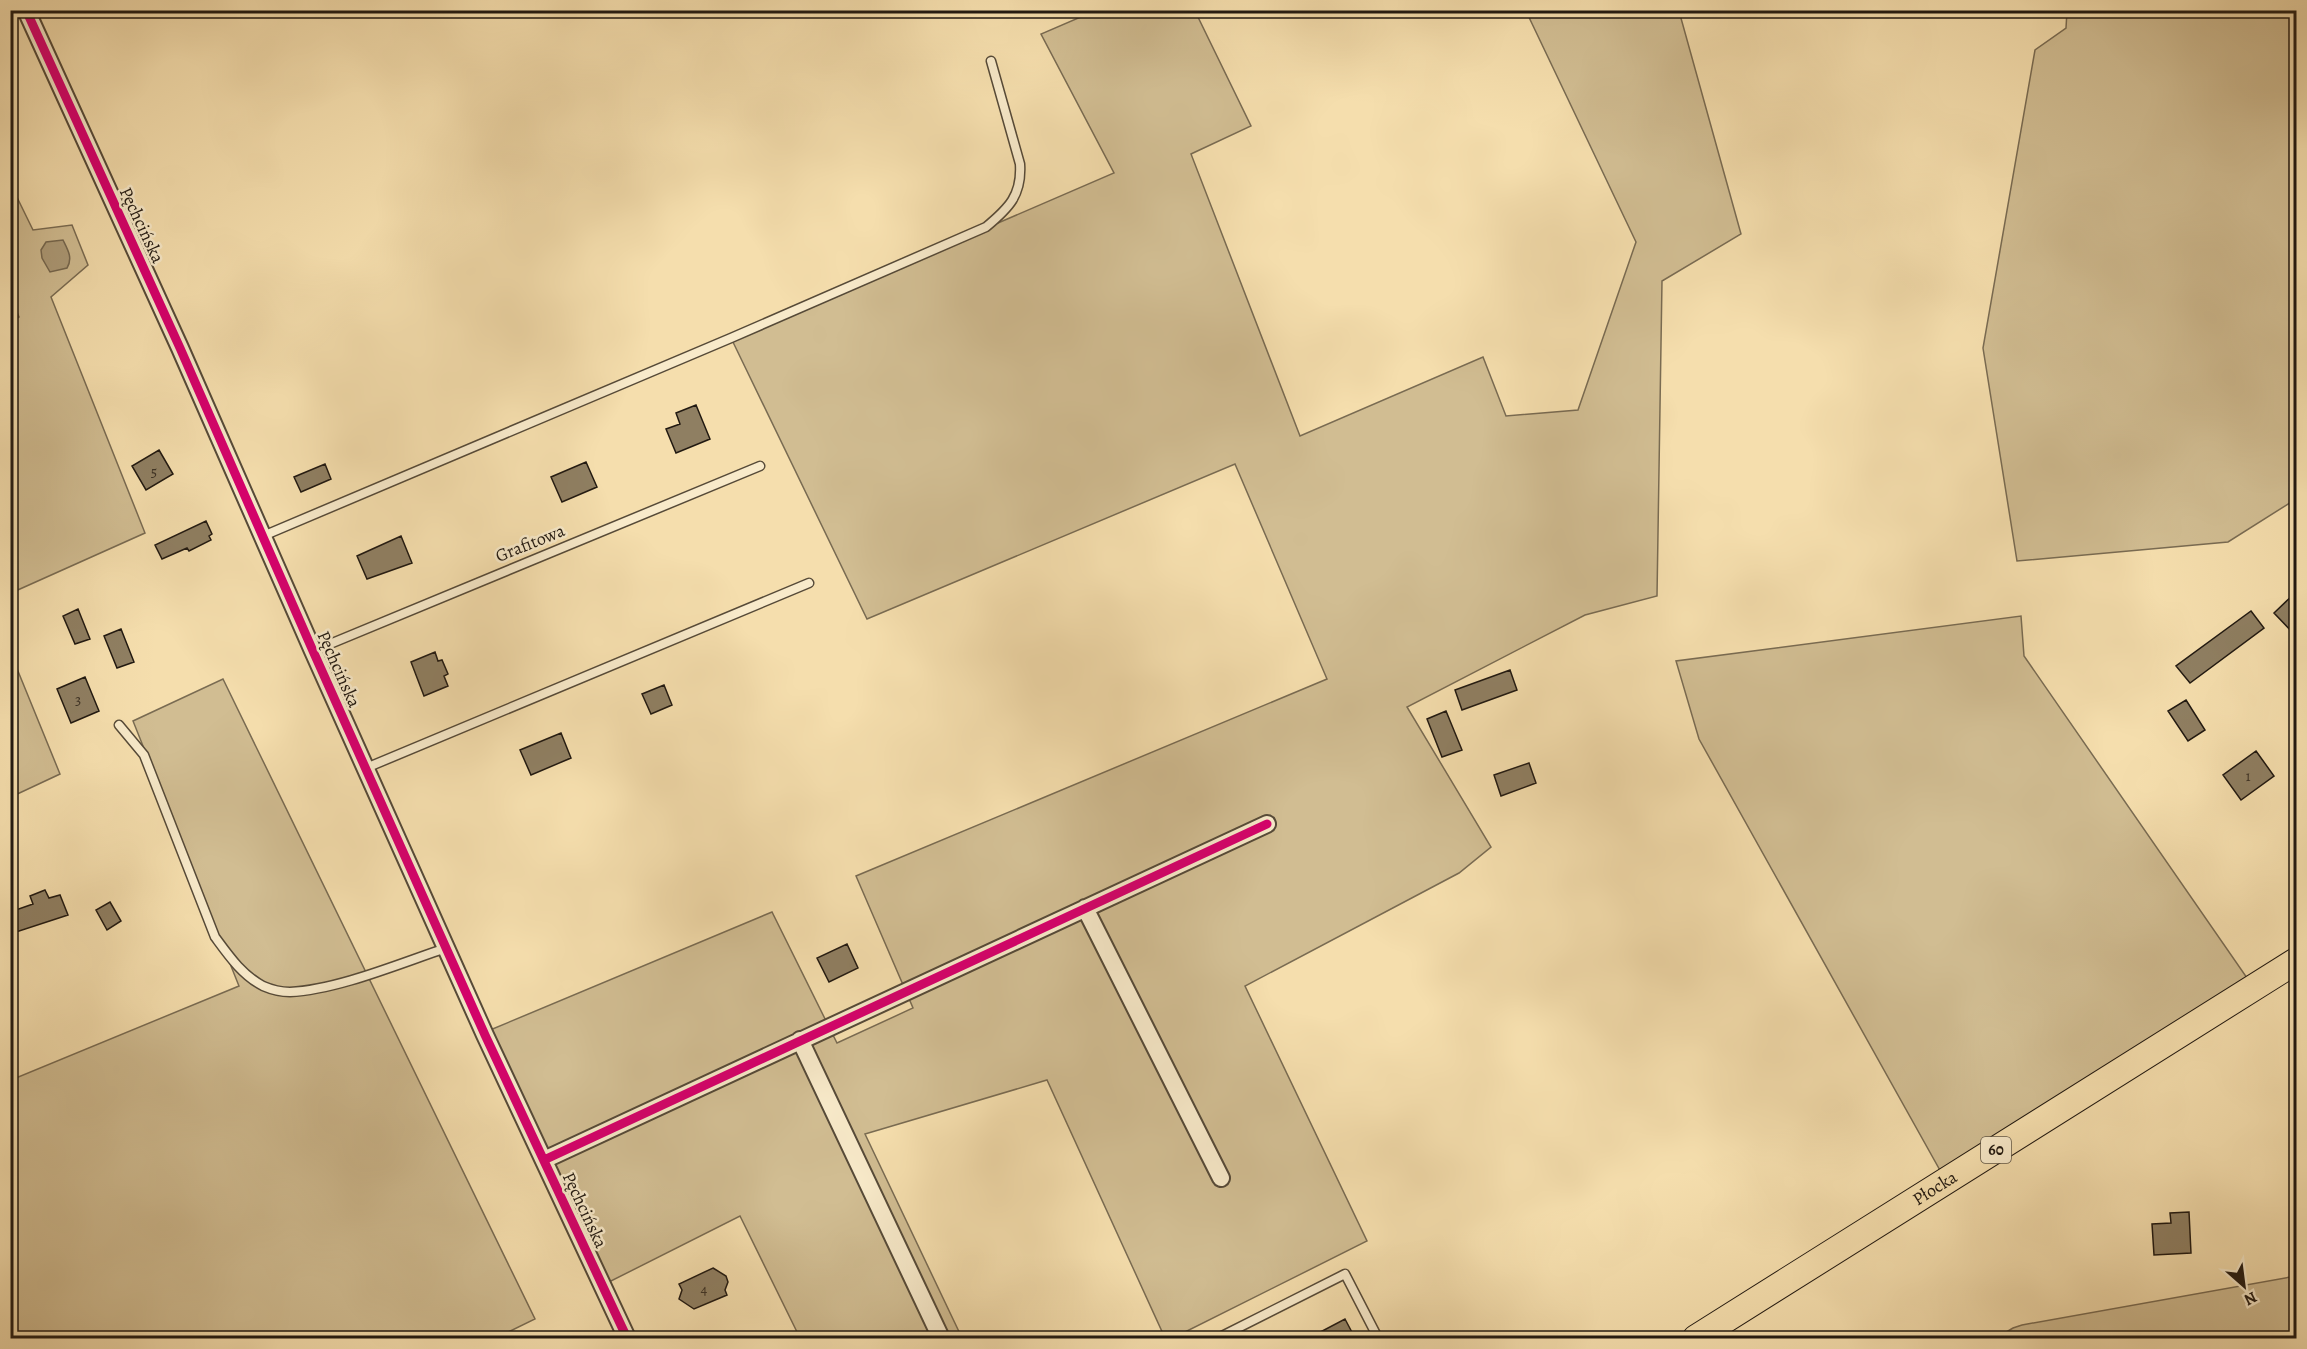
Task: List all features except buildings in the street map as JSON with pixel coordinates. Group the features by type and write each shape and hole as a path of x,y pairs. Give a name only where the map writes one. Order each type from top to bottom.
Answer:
{"main road":[{"name":"Płocka","path":"1696,1338 2296,961"}],"street":[{"name":"Pęchcińska","path":"26,10 180,348 446,948 627,1338"},
{"path":"544,1160 1267,824"},
{"path":"1085,908 1221,1178"},
{"path":"800,1040 941,1338"}],"lane":[{"path":"262,536 731,338 986,227 1004,213 1021,182 1020,164 991,61"},
{"name":"Grafitowa","path":"313,651 760,466"},
{"path":"366,768 809,583"},
{"path":"119,725 144,755 215,937 247,976 265,987 288,992 314,989 446,948"},
{"path":"1218,1338 1346,1274 1378,1338"}],"shaded area":[{"path":"1090,11 1195,11 1251,126 1191,154 1300,436 1483,357 1506,416 1578,410 1636,242 1526,11 1679,11 1741,234 1662,281 1657,596 1585,615 1407,707 1491,847 1459,873 1245,986 1367,1241 1185,1332 1165,1338 1047,1080 865,1134 962,1338 800,1338 740,1216 607,1283 483,1033 772,912 837,1043 913,1008 856,876 1327,679 1235,464 867,619 731,338 1114,173 1041,34 1090,13"},
{"path":"2067,11 2296,11 2296,499 2228,542 2017,561 1983,348 2035,50 2066,28"},
{"path":"10,183 33,230 72,225 88,265 51,297 145,533 11,593"},
{"path":"63,240 69,254 69,264 67,268 50,272 42,258 41,250 46,242"},
{"path":"10,295 19,317 11,323 10,323"},
{"path":"2021,616 2024,656 2254,988 1946,1181 1699,739 1676,661"},
{"path":"11,654 60,774 10,797"},
{"path":"223,679 535,1319 496,1338 11,1338 11,1080 239,986 133,721"},
{"path":"2296,1276 2296,1338 1996,1338 2022,1325"}],"cycle path":[{"path":"26,10 180,348 485,1035 627,1338"},
{"path":"544,1160 1267,824"}]}
